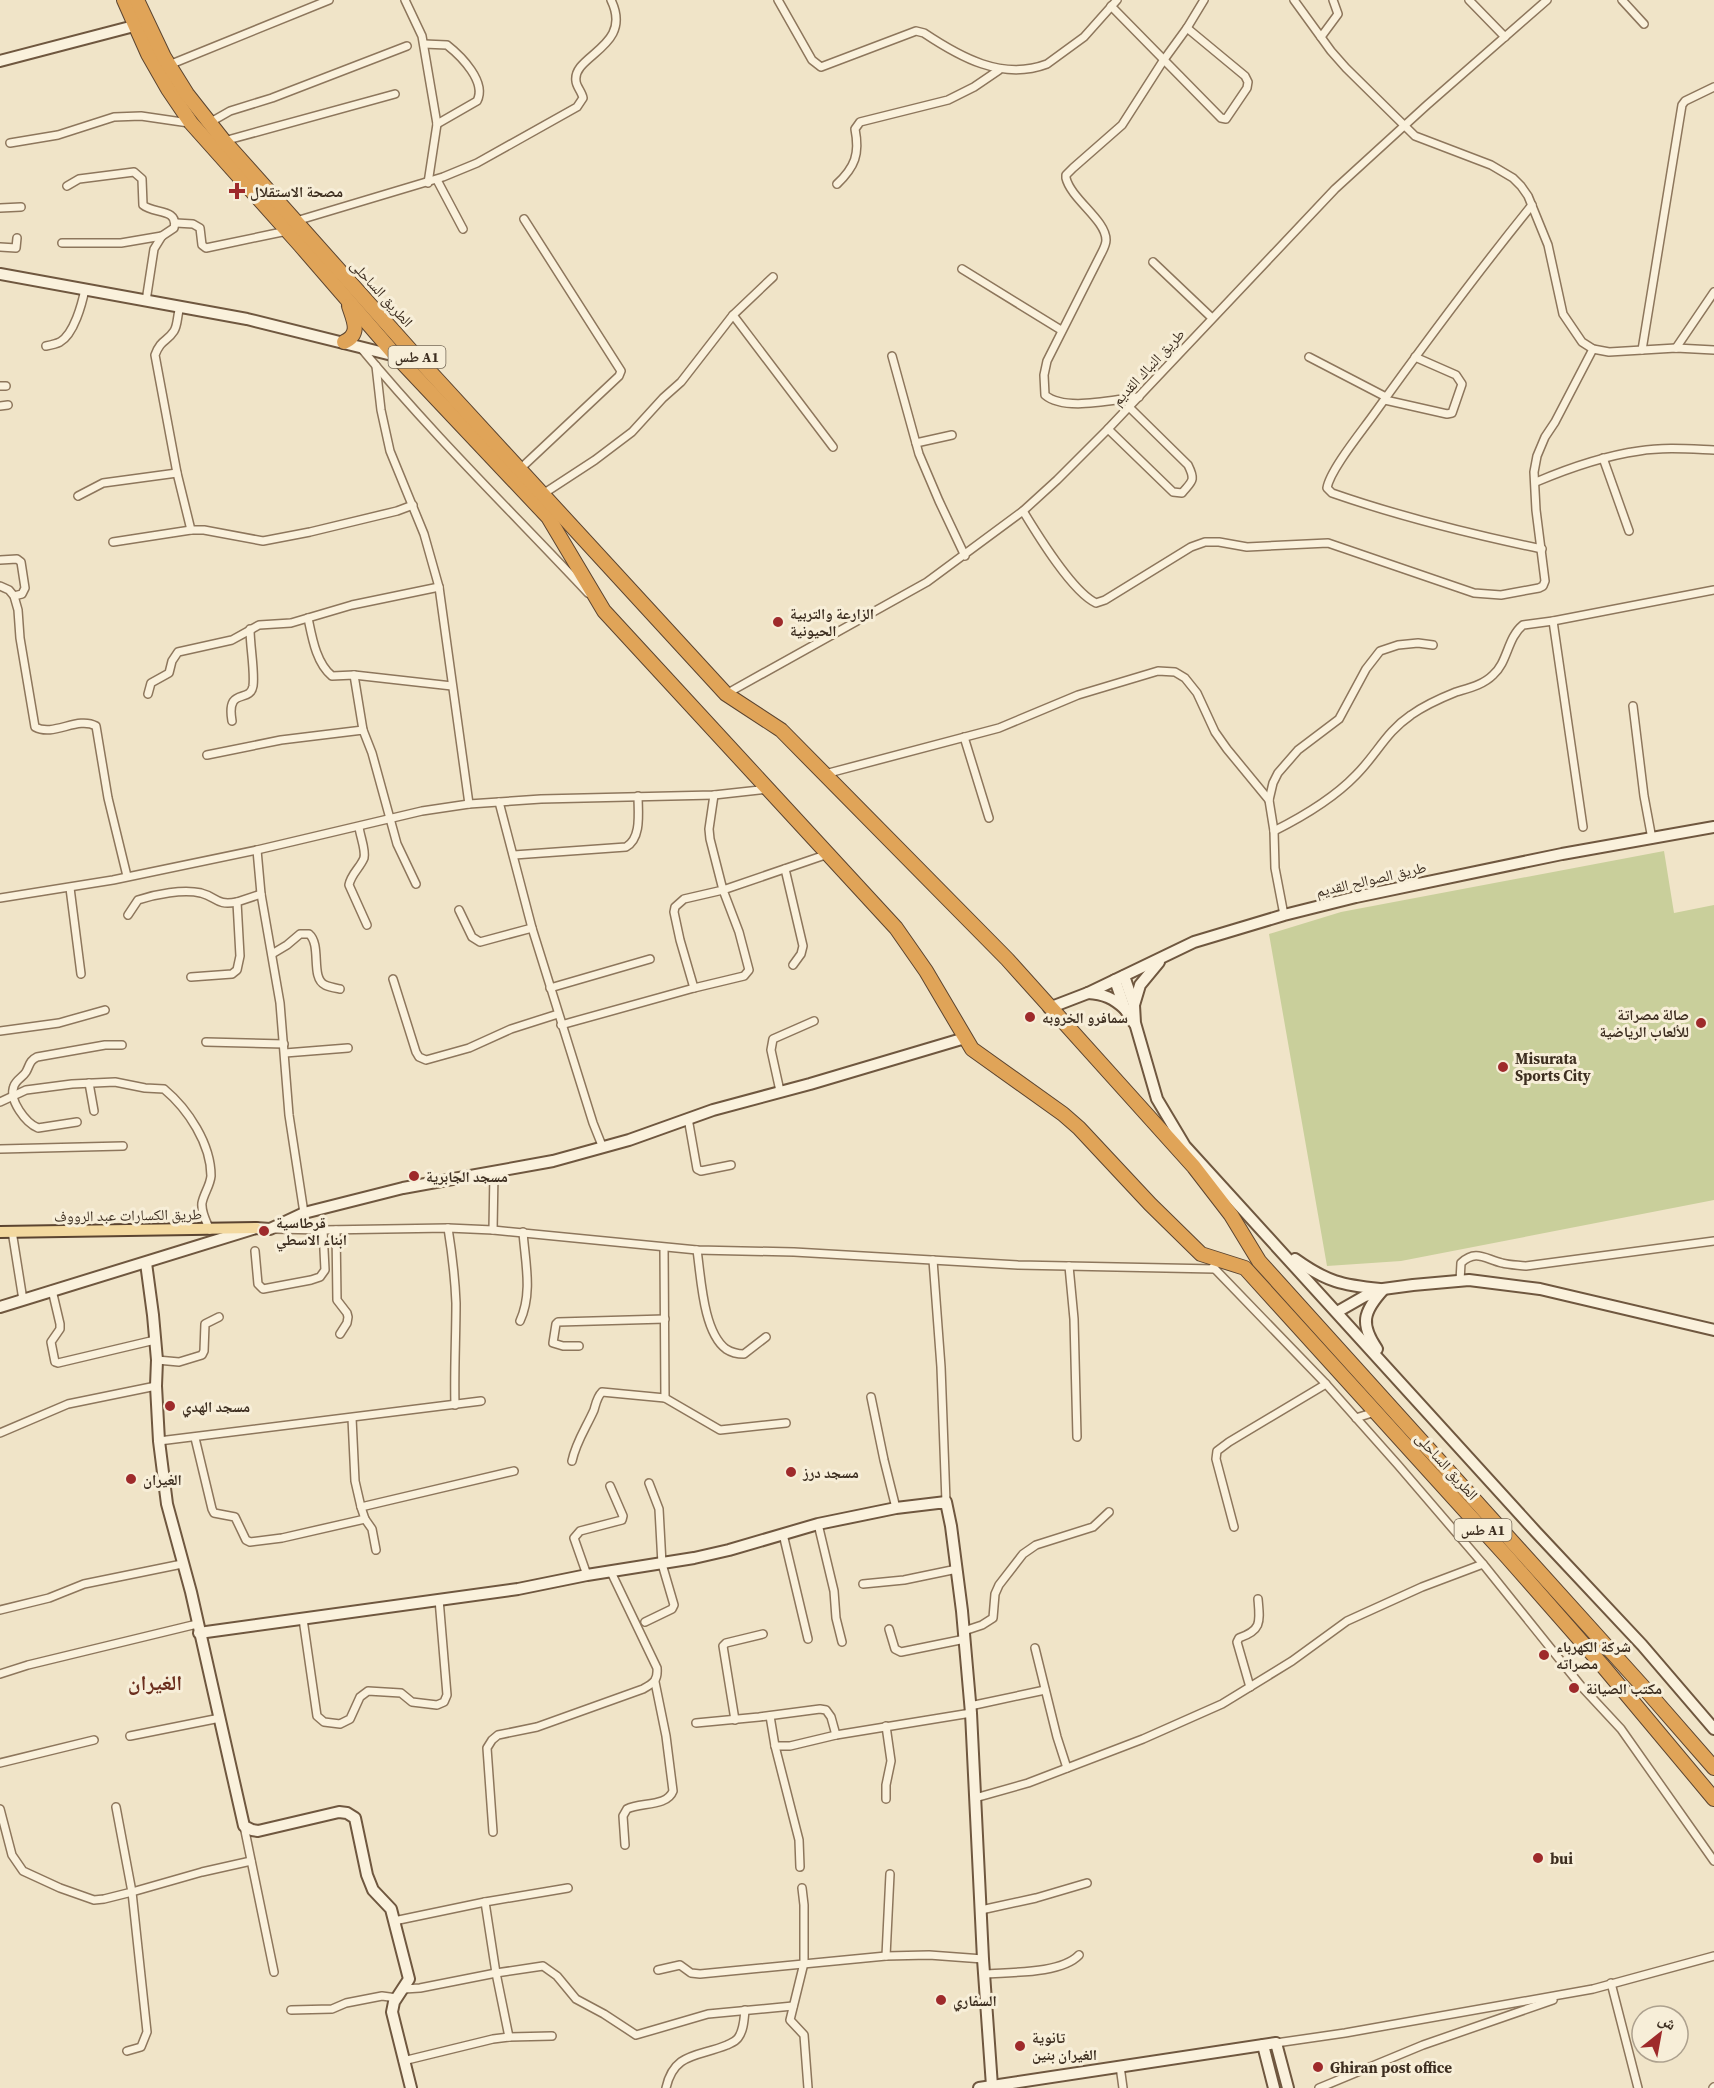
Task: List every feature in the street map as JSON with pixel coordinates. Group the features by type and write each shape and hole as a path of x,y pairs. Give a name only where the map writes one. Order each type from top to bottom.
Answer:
{"highway":[{"name":"الطريق الساحلى","path":"124,0 134,26 168,89 191,123 520,469 726,694 782,730 1007,959 1194,1167 1232,1215 1259,1261 1714,1768"},
{"name":"الطريق الساحلى","path":"137,0 169,65 208,123 346,299 396,356 548,517 604,611 896,928 926,971 965,1038 977,1054 1044,1100 1079,1128 1150,1204 1201,1254 1245,1268 1500,1549 1602,1665 1714,1799"},
{"path":"344,342 352,337 356,326 346,299"},
{"path":"1375,1412 1387,1402"}],"main road":[{"name":"طريق الكسارات عبد الرووف","path":"0,1232 256,1228"}],"street":[{"path":"169,65 329,0"},
{"path":"405,0 423,36 436,124 428,183"},
{"path":"176,223 197,225 200,228 202,245 206,248 291,226 428,183 477,163 577,106 583,98 576,83 577,72 611,37 616,26 617,12 611,0"},
{"path":"778,0 812,60 821,68 916,31 924,33 971,61 999,70 1032,68 1047,64 1084,37 1117,0"},
{"path":"1139,397 1070,404 1052,401 1045,395 1044,375 1047,361 1106,240 1103,228 1066,182 1066,175 1122,125 1204,0"},
{"path":"1294,0 1346,68 1422,140 1482,161 1508,175 1521,186 1532,205 1548,245 1563,314 1582,342 1593,349 1619,352 1676,348 1714,350"},
{"path":"1322,37 1338,14 1333,0"},
{"path":"1469,0 1505,37"},
{"name":"طريق النباك القديم","path":"726,694 927,582 1023,511 1108,429 1335,189 1547,0"},
{"path":"1622,0 1644,24"},
{"path":"1111,6 1221,118 1226,119 1247,88 1248,82 1245,76 1187,28"},
{"path":"0,61 134,26"},
{"path":"424,44 447,45 472,71 479,88 480,95 477,101 436,124"},
{"path":"208,123 230,111 272,98 407,46"},
{"path":"837,184 850,172 853,165 857,152 855,129 860,122 948,100 974,87 999,70"},
{"path":"1642,350 1682,105 1685,101 1714,87"},
{"path":"224,141 395,94"},
{"path":"10,143 58,135 114,117 141,116 191,123"},
{"path":"62,243 121,243 162,236 174,228 176,223 169,213 147,209 143,205 142,179 134,172 79,179 68,186"},
{"path":"436,180 463,229"},
{"path":"1532,205 1488,258 1415,357 1338,467 1328,483 1328,491 1394,514 1455,531 1542,549"},
{"path":"0,208 21,207"},
{"path":"520,469 616,379 621,371 524,219"},
{"path":"147,301 154,249 162,236"},
{"path":"0,247 16,248 17,238"},
{"path":"1153,262 1212,318"},
{"path":"962,269 1061,330"},
{"path":"0,274 247,319 396,356"},
{"path":"543,494 595,460 632,432 681,382 733,315 772,277"},
{"path":"46,346 66,337 77,318 85,289"},
{"path":"1676,348 1714,292"},
{"path":"180,307 176,328 172,335 159,345 155,355 177,473 191,530"},
{"path":"733,315 833,447"},
{"path":"355,332 360,346 376,366 448,447 604,611"},
{"path":"1023,511 1071,580 1086,597 1096,603 1105,600 1191,547 1205,542 1247,547 1328,543 1474,593 1501,596 1530,591 1543,586 1545,581 1536,510 1534,472 1537,456 1593,349"},
{"path":"892,356 916,443 939,501 965,556"},
{"path":"1309,357 1386,399 1447,414 1452,413 1462,384 1461,380 1456,375 1415,357"},
{"path":"376,366 381,410 390,451 424,534 439,586 469,804"},
{"path":"1108,429 1173,492 1182,494 1192,481 1193,476 1188,465 1129,407"},
{"path":"916,443 952,435"},
{"path":"1536,482 1603,458 1626,453 1654,449 1714,450"},
{"path":"1603,458 1629,531"},
{"path":"78,496 103,483 177,473"},
{"path":"113,542 191,530 204,530 263,541 310,532 413,505"},
{"path":"0,560 17,559 21,562 25,588 22,594 14,596"},
{"path":"0,586 9,590 14,596 18,610 20,638 35,727 46,730 87,723 96,726 108,798 127,876"},
{"path":"148,694 151,683 169,673 172,661 178,652 232,640 259,625 291,623 352,605 439,586"},
{"path":"1274,831 1302,817 1334,796 1357,774 1389,733 1409,716 1431,703 1477,685 1494,675 1515,634 1523,625 1714,590"},
{"path":"308,618 321,662 332,676 354,675 452,686"},
{"path":"1553,621 1583,827"},
{"path":"231,721 230,708 233,701 247,695 253,687 250,629"},
{"path":"1284,915 1275,868 1274,831 1269,800 1273,783 1284,763 1308,741 1339,718 1366,669 1380,651 1398,645 1418,643 1433,645"},
{"path":"825,774 999,728 1078,695 1158,671 1175,672 1185,678 1197,693 1215,732 1238,764 1269,800"},
{"path":"354,675 363,730 372,753 397,844 416,884"},
{"path":"1633,706 1644,796 1652,839"},
{"path":"207,755 281,740 363,730"},
{"path":"964,737 989,818"},
{"path":"0,898 70,888 257,850 422,811 469,804 714,795 768,789"},
{"path":"561,1025 744,976 749,970 739,932 723,890 710,839 714,795"},
{"path":"514,855 626,847 633,842 637,834 638,796"},
{"path":"500,802 531,928 603,1148"},
{"path":"359,827 364,853 349,885 368,925"},
{"name":"طريق الصوالح القديم","path":"1049,1008 1088,993 1194,942 1284,915 1379,892 1562,854 1714,827"},
{"path":"257,850 261,894 280,1003 289,1115 304,1213"},
{"path":"694,988 674,912 684,899 723,890 828,854"},
{"path":"785,868 802,946 801,954 793,965"},
{"path":"70,888 81,974"},
{"path":"128,915 138,900 184,892 201,893 224,904 261,894"},
{"path":"191,977 232,974 237,970 240,956 237,902"},
{"path":"459,910 472,937 480,942 531,928"},
{"path":"272,954 300,934 309,934 315,942 320,980 326,986 340,989"},
{"path":"1129,1007 1140,985 1164,956"},
{"path":"550,988 650,959"},
{"path":"1119,978 1157,1099 1173,1129 1198,1161 1584,1585 1642,1645 1714,1729"},
{"path":"393,979 416,1052 419,1057 426,1060 469,1048 511,1029 558,1014"},
{"path":"1088,993 1104,994 1129,1007"},
{"path":"0,1030 60,1023 105,1010"},
{"path":"780,1091 771,1050 773,1039 814,1021"},
{"path":"270,1228 304,1213 403,1188 554,1161 603,1148 688,1118 965,1038"},
{"path":"206,1042 284,1044"},
{"path":"77,1122 38,1128 22,1116 12,1088 26,1073 33,1059 37,1057 105,1045 122,1045"},
{"path":"285,1053 348,1048"},
{"path":"0,1102 26,1090 89,1083 115,1082 166,1090 194,1124 206,1146 211,1179 202,1209 210,1230"},
{"path":"89,1083 94,1111"},
{"path":"688,1118 697,1169 701,1171 731,1165"},
{"path":"0,1149 123,1146"},
{"path":"493,1230 495,1172"},
{"path":"0,1307 256,1228 336,1230 448,1228 523,1232 697,1250 794,1252 1069,1266 1215,1269"},
{"path":"448,1228 456,1303 453,1364 455,1405"},
{"path":"255,1251 258,1284 261,1288 265,1290 311,1280 320,1277 325,1270 323,1230"},
{"path":"336,1230 338,1300 348,1317 340,1334"},
{"path":"12,1232 23,1300"},
{"path":"520,1321 526,1309 528,1295 523,1232"},
{"path":"1460,1281 1461,1263 1468,1256 1476,1255 1502,1263 1526,1266 1714,1241"},
{"path":"1276,1246 1332,1282 1350,1287 1383,1289 1460,1281 1494,1282 1540,1289 1714,1330"},
{"path":"664,1248 665,1398"},
{"path":"697,1250 704,1302 711,1328 725,1349 744,1354 766,1337"},
{"path":"1201,1254 1326,1384 1483,1564 1581,1686 1621,1729 1714,1861"},
{"path":"933,1260 941,1367 946,1502 965,1635 971,1709 983,1959 992,2086"},
{"path":"146,1263 157,1360 159,1441 167,1504 220,1718 274,1972"},
{"path":"1069,1266 1074,1319 1077,1437"},
{"path":"1337,1312 1383,1289"},
{"path":"1383,1289 1369,1307 1365,1320 1370,1338 1397,1379"},
{"path":"52,1290 60,1324 60,1329 51,1341 55,1362 155,1340"},
{"path":"157,1360 179,1362 202,1355 205,1324 219,1317"},
{"path":"579,1346 563,1346 553,1343 558,1322 665,1319"},
{"path":"1234,1527 1216,1459 1216,1451 1326,1384"},
{"path":"0,1433 68,1404 156,1386"},
{"path":"572,1461 574,1449 593,1411 598,1395 602,1392 665,1398 720,1430 786,1423"},
{"path":"871,1397 896,1508"},
{"path":"159,1441 481,1401"},
{"path":"1356,1418 1375,1412"},
{"path":"352,1418 355,1481 365,1519 372,1529 376,1550"},
{"path":"195,1438 214,1513 235,1517 246,1540 250,1542 282,1538 365,1519"},
{"path":"361,1507 514,1471"},
{"path":"645,1622 674,1606 662,1564 659,1509 649,1483"},
{"path":"586,1575 574,1538 580,1531 622,1520 623,1516 610,1486"},
{"path":"0,1674 28,1665 198,1628 303,1619 518,1589 586,1575 662,1564 729,1550 818,1524 896,1508 946,1502"},
{"path":"889,1629 895,1648 901,1652 965,1635 993,1618 997,1590 1028,1550 1036,1545 1093,1527 1109,1512"},
{"path":"818,1524 834,1591 836,1618 842,1642"},
{"path":"783,1534 807,1639"},
{"path":"0,1610 49,1598 84,1584 182,1564"},
{"path":"975,1798 1028,1783 1143,1739 1222,1704 1292,1661 1347,1621 1422,1587 1483,1564"},
{"path":"863,1584 904,1580 957,1569"},
{"path":"611,1572 657,1668 655,1682 666,1736 673,1791 666,1800 627,1809 623,1816 625,1845"},
{"path":"303,1619 317,1716 324,1722 340,1724 350,1719 360,1697 368,1691 401,1693 412,1702 437,1705 444,1702 447,1695 440,1599"},
{"path":"1250,1687 1237,1642 1239,1638 1256,1630 1259,1616 1258,1599"},
{"path":"735,1720 723,1646 726,1643 763,1634"},
{"path":"1035,1648 1066,1768"},
{"path":"493,1832 488,1748 495,1737 557,1720 643,1689 655,1682"},
{"path":"775,1746 790,1746 971,1709 1045,1690"},
{"path":"696,1723 820,1709 826,1710 831,1717 836,1735"},
{"path":"770,1716 775,1746 799,1840 800,1866"},
{"path":"130,1736 220,1718"},
{"path":"886,1726 891,1761 886,1799"},
{"path":"0,1763 94,1740"},
{"path":"116,1807 132,1892 147,2032 141,2047 127,2052"},
{"path":"0,1809 12,1855 23,1871 94,1900 251,1861"},
{"path":"244,1826 258,1831 331,1813 347,1813 353,1816 357,1823 367,1875 373,1890 388,1904 409,1979 394,2002 392,2012 411,2088"},
{"path":"886,1956 890,1874"},
{"path":"981,1910 1036,1898 1087,1883"},
{"path":"394,1922 484,1902 568,1888"},
{"path":"802,1888 804,1963 790,2020 804,2036 808,2088"},
{"path":"484,1902 509,2037"},
{"path":"658,1970 680,1965 697,1974 886,1956 928,1955 983,1959"},
{"path":"984,1974 1060,1966 1073,1961 1079,1955"},
{"path":"1319,2088 1443,2038 1532,2006 1713,1956"},
{"path":"404,1989 543,1966 557,1976 576,1999 636,2035 708,2014 793,2006"},
{"path":"1611,1983 1638,2088"},
{"path":"979,2088 1356,2031 1593,1989"},
{"path":"291,2010 333,2009 346,2003 382,1996 397,1998"},
{"path":"666,2088 672,2070 678,2063 736,2041 741,2032 746,2010"},
{"path":"403,2061 473,2043 509,2037 552,2037"},
{"path":"1276,2043 1288,2088"},
{"path":"1263,2045 1274,2088"},
{"path":"1120,2066 1123,2088"}],"green space":[{"name":"Misurata Sports City","path":"1664,851 1674,913 1714,905 1714,1200 1401,1261 1327,1266 1269,934 1341,912"}],"place":[{"name":"مصحة الاستقلال","path":"237,191"},
{"name":"الزارعة والتربية الحيونية","path":"778,622"},
{"name":"سمافرو الخروبه","path":"1030,1017"},
{"name":"صالة مصراتة للألعاب الرياضية","path":"1701,1023"},
{"name":"Misurata Sports City","path":"1503,1067"},
{"name":"مسجد الجابرية","path":"414,1176"},
{"name":"قرطاسية ابناء الاسطي","path":"264,1231"},
{"name":"مسجد الهدي","path":"170,1406"},
{"name":"مسجد درز","path":"791,1472"},
{"name":"الغيران","path":"131,1479"},
{"name":"شركة الكهرباء مصراته","path":"1544,1655"},
{"name":"مكتب الصيانة","path":"1574,1688"},
{"name":"bui","path":"1538,1858"},
{"name":"السفاري","path":"941,2000"},
{"name":"تانوية الغيران بنين","path":"1020,2046"},
{"name":"Ghiran post office","path":"1318,2067"}],"district":[{"name":"الغيران","path":"155,1682"}]}
